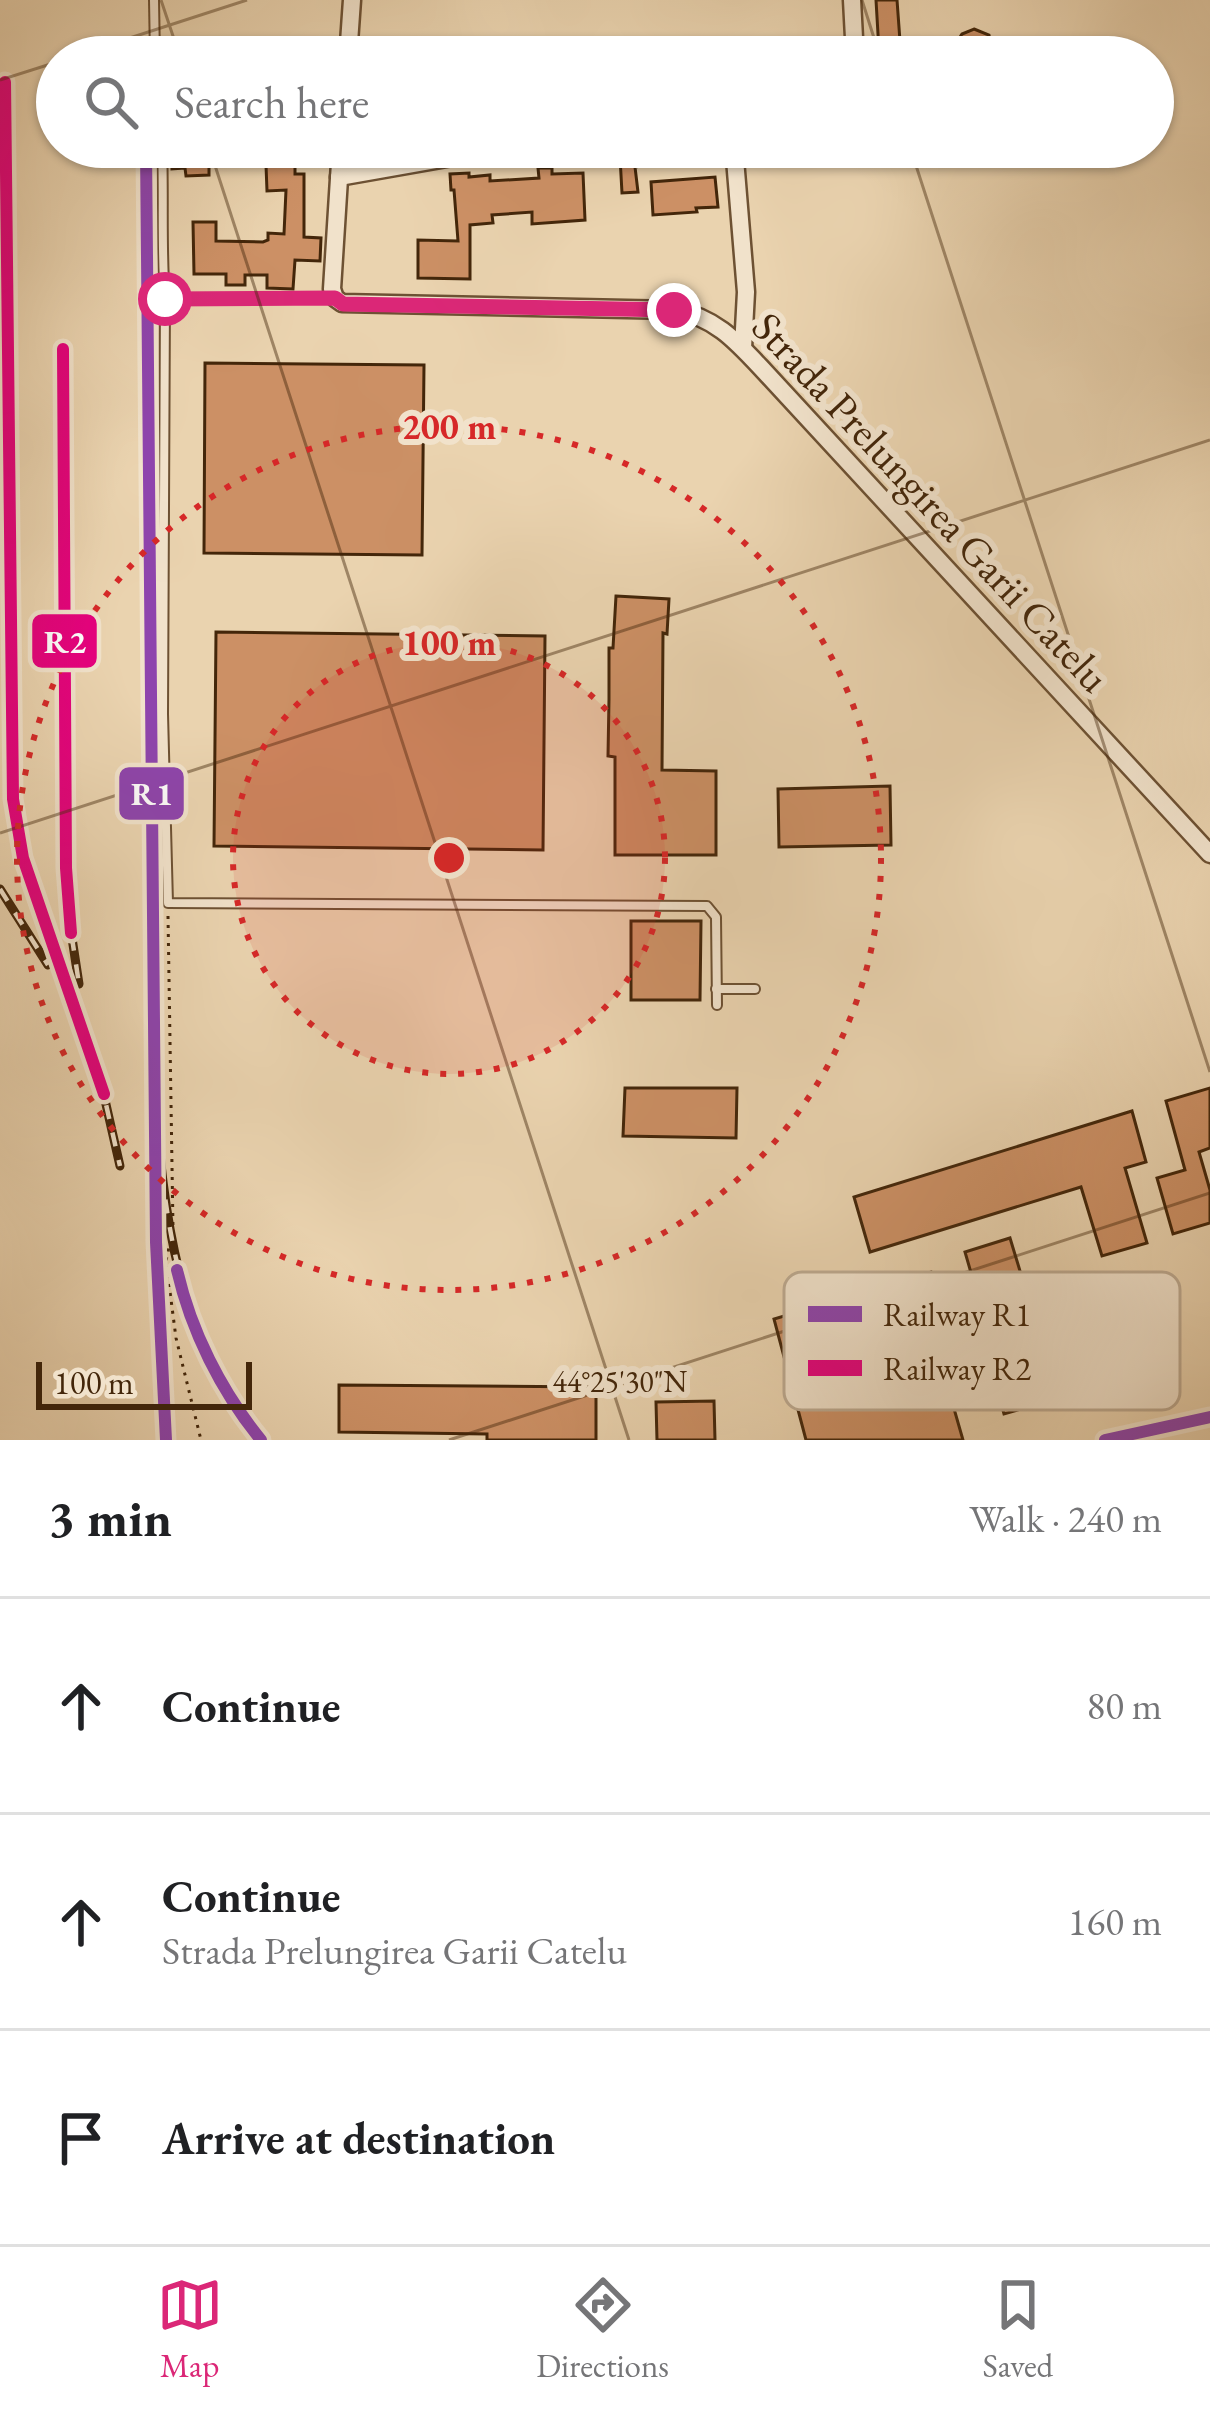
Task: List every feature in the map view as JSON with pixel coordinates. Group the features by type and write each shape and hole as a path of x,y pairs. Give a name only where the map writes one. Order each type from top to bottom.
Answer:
{"street":[{"path":"349,36 352,0"},
{"path":"852,0 854,36"},
{"path":"335,298 340,168"},
{"path":"339,177 390,168"},
{"path":"736,168 746,292 743,348"},
{"name":"Strada Prelungirea Garii Catelu","path":"335,298 343,304 674,310 711,321 743,348 1210,854"}],"lane":[{"path":"154,0 155,36"},
{"path":"162,168 168,902 707,906 716,917 717,1006"},
{"path":"165,299 335,298"},
{"path":"716,989 754,989"}],"path":[{"path":"168,902 173,1228 166,1261 176,1337 201,1440"}],"building":[{"path":"876,0 897,0 900,36 878,36"},
{"path":"974,29 989,36 961,36"},
{"path":"185,168 209,168 209,175 186,176"},
{"path":"266,168 295,168 295,174 304,174 304,237 321,238 320,261 295,260 293,289 267,288 267,275 245,275 245,285 226,285 226,274 194,274 193,222 216,222 216,241 263,242 268,233 284,234 286,190 267,191"},
{"path":"538,168 552,168 552,174 583,173 585,220 532,224 532,212 492,215 493,223 470,225 470,279 418,278 418,240 458,241 450,174 490,175 490,181 539,178"},
{"path":"621,168 635,168 638,192 622,193"},
{"path":"715,177 718,207 653,215 651,182"},
{"path":"205,363 424,365 422,555 204,553"},
{"path":"616,596 669,599 667,634 663,633 662,770 716,771 716,855 615,855 615,757 608,756 609,648 613,648"},
{"path":"216,632 545,636 543,850 214,846"},
{"path":"890,786 891,845 779,847 778,789"},
{"path":"631,921 701,921 700,1000 631,1000"},
{"path":"625,1088 737,1088 736,1138 623,1136"},
{"path":"1210,1088 1210,1148 1199,1152 1210,1190 1210,1223 1173,1234 1157,1178 1185,1170 1166,1101"},
{"path":"1132,1111 1146,1162 1125,1168 1147,1243 1102,1256 1081,1187 870,1252 854,1197"},
{"path":"1010,1238 1020,1272 971,1272 965,1252"},
{"path":"784,1316 784,1357 774,1319"},
{"path":"339,1385 596,1387 596,1440 339,1432"},
{"path":"714,1401 715,1440 657,1440 656,1402"},
{"path":"798,1410 954,1410 963,1440 806,1440"}],"railway":[{"path":"5,82 13,799 23,858 104,1094"},
{"path":"63,349 66,868 79,984"},
{"path":"0,889 48,965"},
{"path":"100,1078 120,1166"},
{"path":"155,1088 163,1183 180,1273 210,1359 261,1440"},
{"path":"1105,1440 1210,1417"}],"rail line":[{"name":"R2","path":"5,82 13,799 23,858 104,1094"},
{"name":"R1","path":"146,168 156,1242 166,1440"},
{"name":"R2","path":"63,349 66,868 71,933"},
{"name":"R1","path":"177,1270 209,1360 261,1440"},
{"name":"R1","path":"1105,1440 1210,1417"}],"route":[{"path":"165,299 335,298 343,304 674,310"}]}
